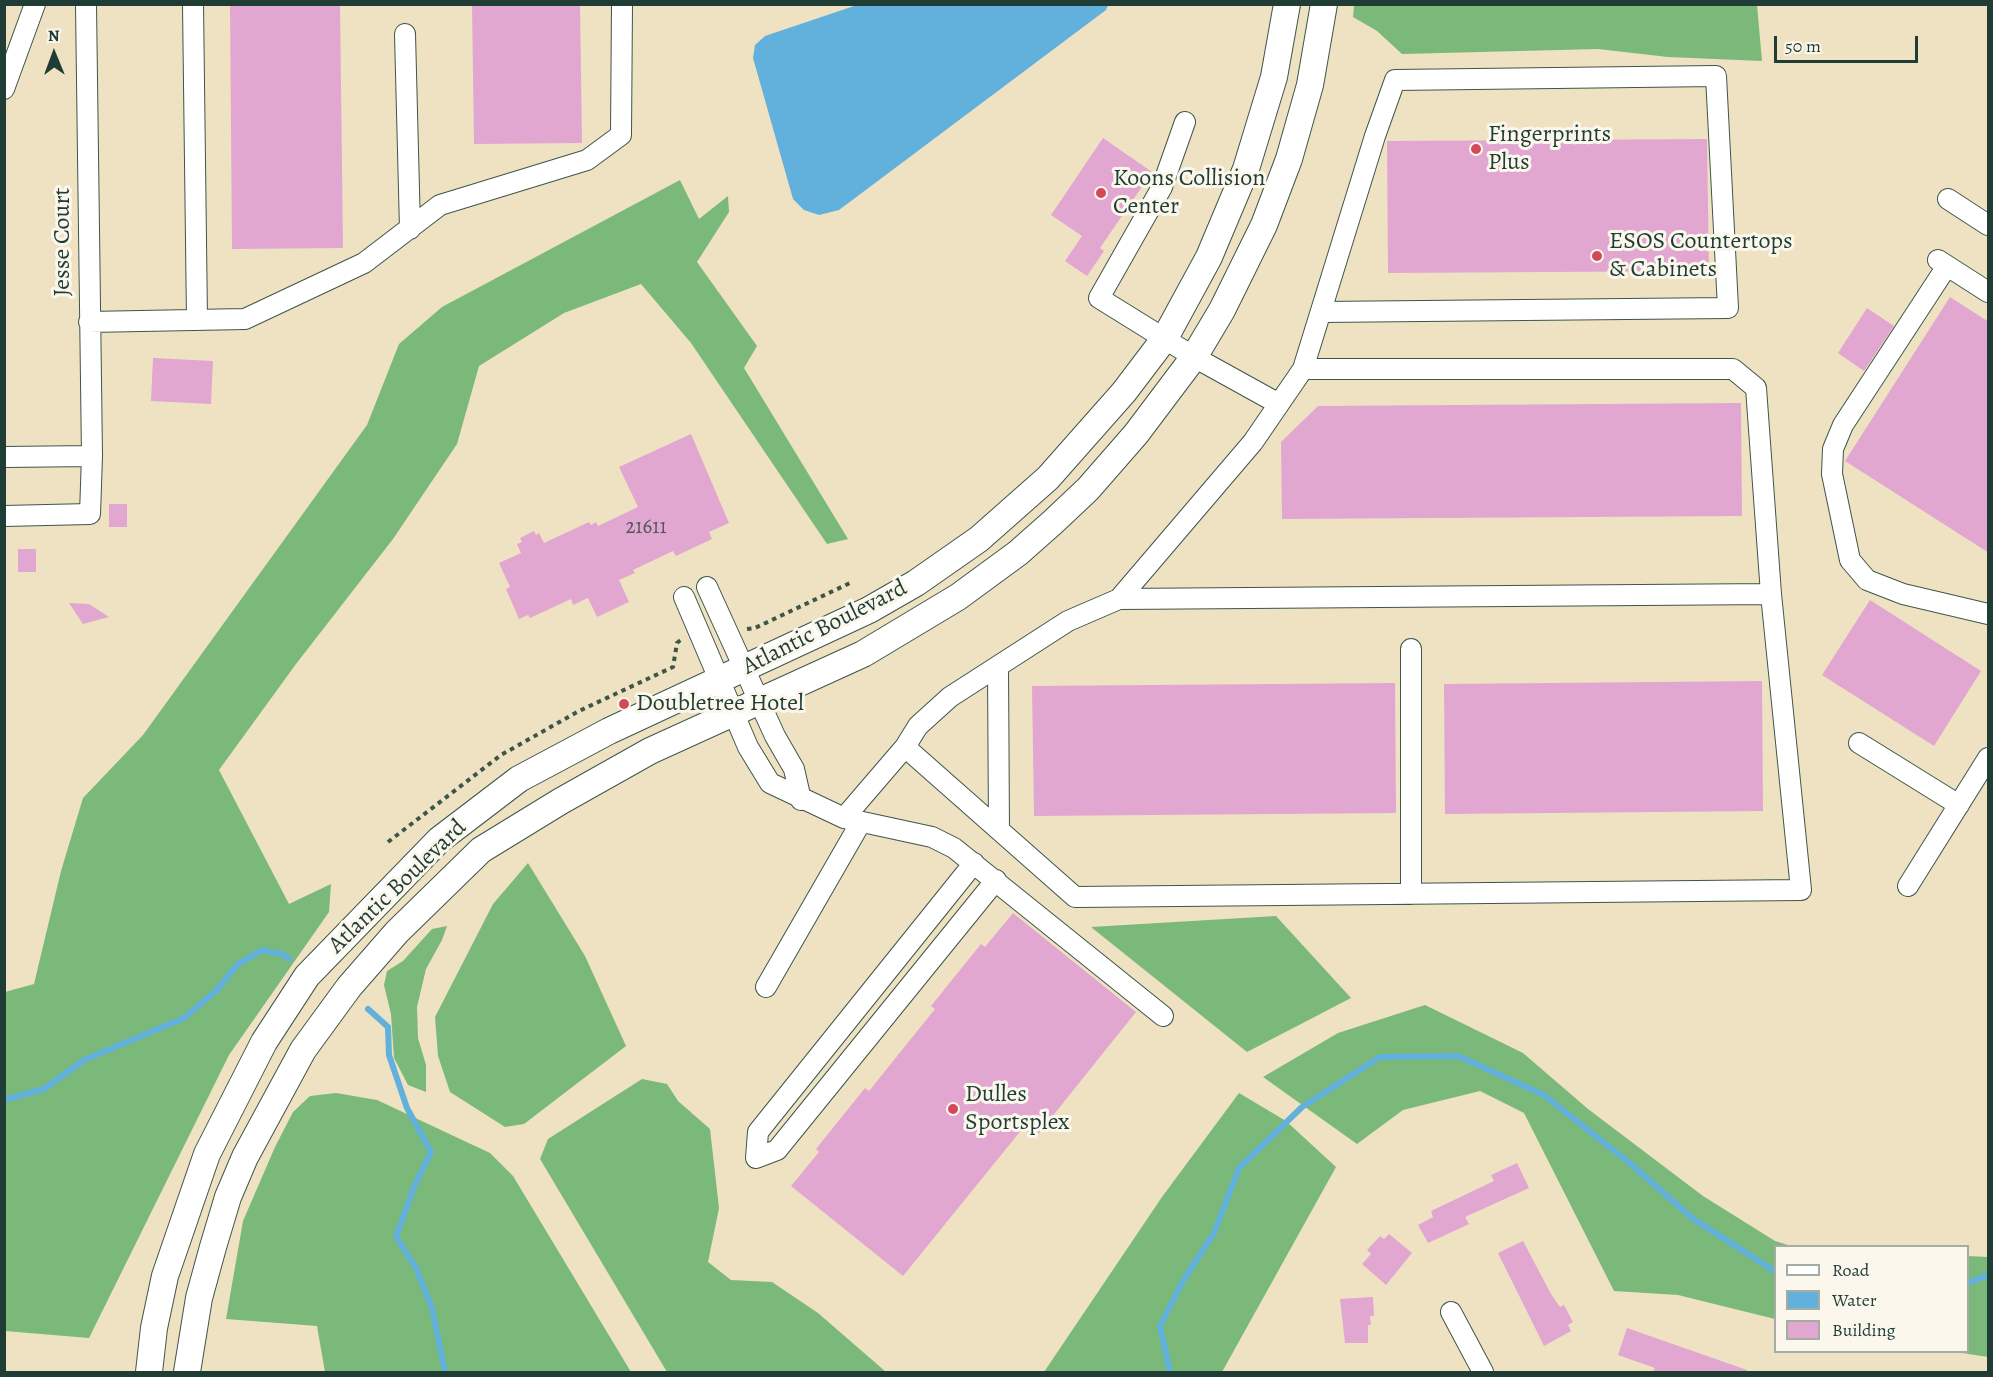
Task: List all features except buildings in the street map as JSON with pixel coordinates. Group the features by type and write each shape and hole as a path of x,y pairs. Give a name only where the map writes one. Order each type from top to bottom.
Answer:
{"main road":[{"name":"Atlantic Boulevard","path":"149,1372 154,1328 165,1276 207,1154 264,1042 306,978 439,840 519,779 609,731 869,610 916,583 979,539 1048,478 1087,437 1165,338 1209,257 1246,169 1274,77 1287,4"},
{"name":"Atlantic Boulevard","path":"187,1372 199,1298 228,1197 245,1157 303,1050 349,987 397,932 481,850 561,801 640,757 733,712 863,654 914,626 1018,553 1088,489 1136,434 1194,357 1246,263 1277,193 1310,85 1324,4"}],"street":[{"path":"4,89 35,4"},
{"name":"Jesse Court","path":"4,516 90,514 92,456 86,4"},
{"path":"193,4 197,320"},
{"path":"89,322 245,319 364,263 440,205 587,160 621,135 622,4"},
{"path":"405,34 410,229"},
{"path":"1119,599 1253,442 1303,369 1375,136 1395,80 1716,76 1728,308 1321,312"},
{"path":"1185,122 1161,187 1099,298 1194,357 1279,404"},
{"path":"1948,199 1989,225"},
{"path":"1989,292 1942,263 1843,425 1833,449 1832,474 1850,560 1867,580 1903,594 1989,614"},
{"path":"904,747 1075,897 1802,890 1771,594 1756,388 1733,369 1303,369"},
{"path":"4,458 92,456"},
{"path":"706,587 761,701 775,736 794,769 801,800"},
{"path":"766,987 852,820 918,726 950,697 1068,621 1119,599 1771,594"},
{"path":"684,597 748,747 770,783 801,800 852,820 932,837 974,863 996,880 1163,1016"},
{"path":"1411,649 1411,894"},
{"path":"998,667 999,830"},
{"path":"1859,743 1959,805"},
{"path":"1908,886 1989,758"},
{"path":"974,863 758,1132 756,1158 777,1150 996,880"},
{"path":"1451,1312 1482,1372"}],"path":[{"path":"744,628 755,628 850,583"},
{"path":"388,842 501,754 579,711 673,667 676,643 682,639"}],"green space":[{"path":"1354,5 1757,5 1762,61 1668,57 1598,49 1402,54 1377,31 1353,17"},
{"path":"680,180 699,219 728,196 729,212 697,262 757,346 744,368 848,539 827,544 691,343 641,284 564,313 479,366 457,444 393,539 296,664 219,770 289,904 331,884 329,912 229,1055 89,1338 5,1331 5,992 34,984 61,871 83,798 143,735 367,425 399,344 442,307"},
{"path":"528,863 585,956 626,1046 524,1124 505,1127 450,1092 438,1056 435,1017 493,904"},
{"path":"1276,916 1351,998 1247,1052 1091,927"},
{"path":"447,926 426,969 417,1007 418,1038 426,1065 426,1092 408,1085 394,1058 391,1014 384,985 387,971 403,961 432,929"},
{"path":"1425,1005 1523,1053 1588,1109 1703,1196 1775,1241 1788,1245 1774,1245 1774,1319 1678,1295 1614,1291 1524,1113 1480,1091 1403,1110 1357,1144 1263,1077 1338,1033"},
{"path":"642,1079 667,1084 678,1101 710,1129 719,1208 708,1262 731,1280 772,1282 818,1313 886,1372 667,1372 540,1159 548,1139"},
{"path":"336,1093 377,1100 490,1153 513,1176 631,1372 325,1372 317,1326 226,1319 243,1221 275,1147 293,1112 310,1096"},
{"path":"1239,1093 1286,1121 1336,1167 1222,1372 1044,1372 1162,1197"},
{"path":"1969,1256 1988,1257 1988,1357 1962,1353 1969,1353"}],"water":[{"path":"857,5 1108,5 1106,10 839,210 819,215 804,210 793,199 753,58 755,45 765,36"}],"waterway":[{"path":"4,1100 44,1089 84,1060 184,1018 216,991 237,965 262,950 282,954 289,959"},
{"path":"368,1009 388,1027 389,1055 407,1108 431,1152 415,1185 396,1236 416,1268 432,1308 445,1372"},
{"path":"1170,1372 1160,1326 1183,1281 1214,1233 1239,1168 1302,1107 1380,1057 1458,1056 1544,1095 1631,1164 1692,1218 1774,1271"},
{"path":"1969,1283 1988,1275"}],"place":[{"name":"Fingerprints Plus","path":"1476,149"},
{"name":"Koons Collision Center","path":"1101,193"},
{"name":"ESOS Countertops & Cabinets","path":"1597,256"},
{"name":"Doubletree Hotel","path":"624,704"},
{"name":"Dulles Sportsplex","path":"953,1109"}]}
